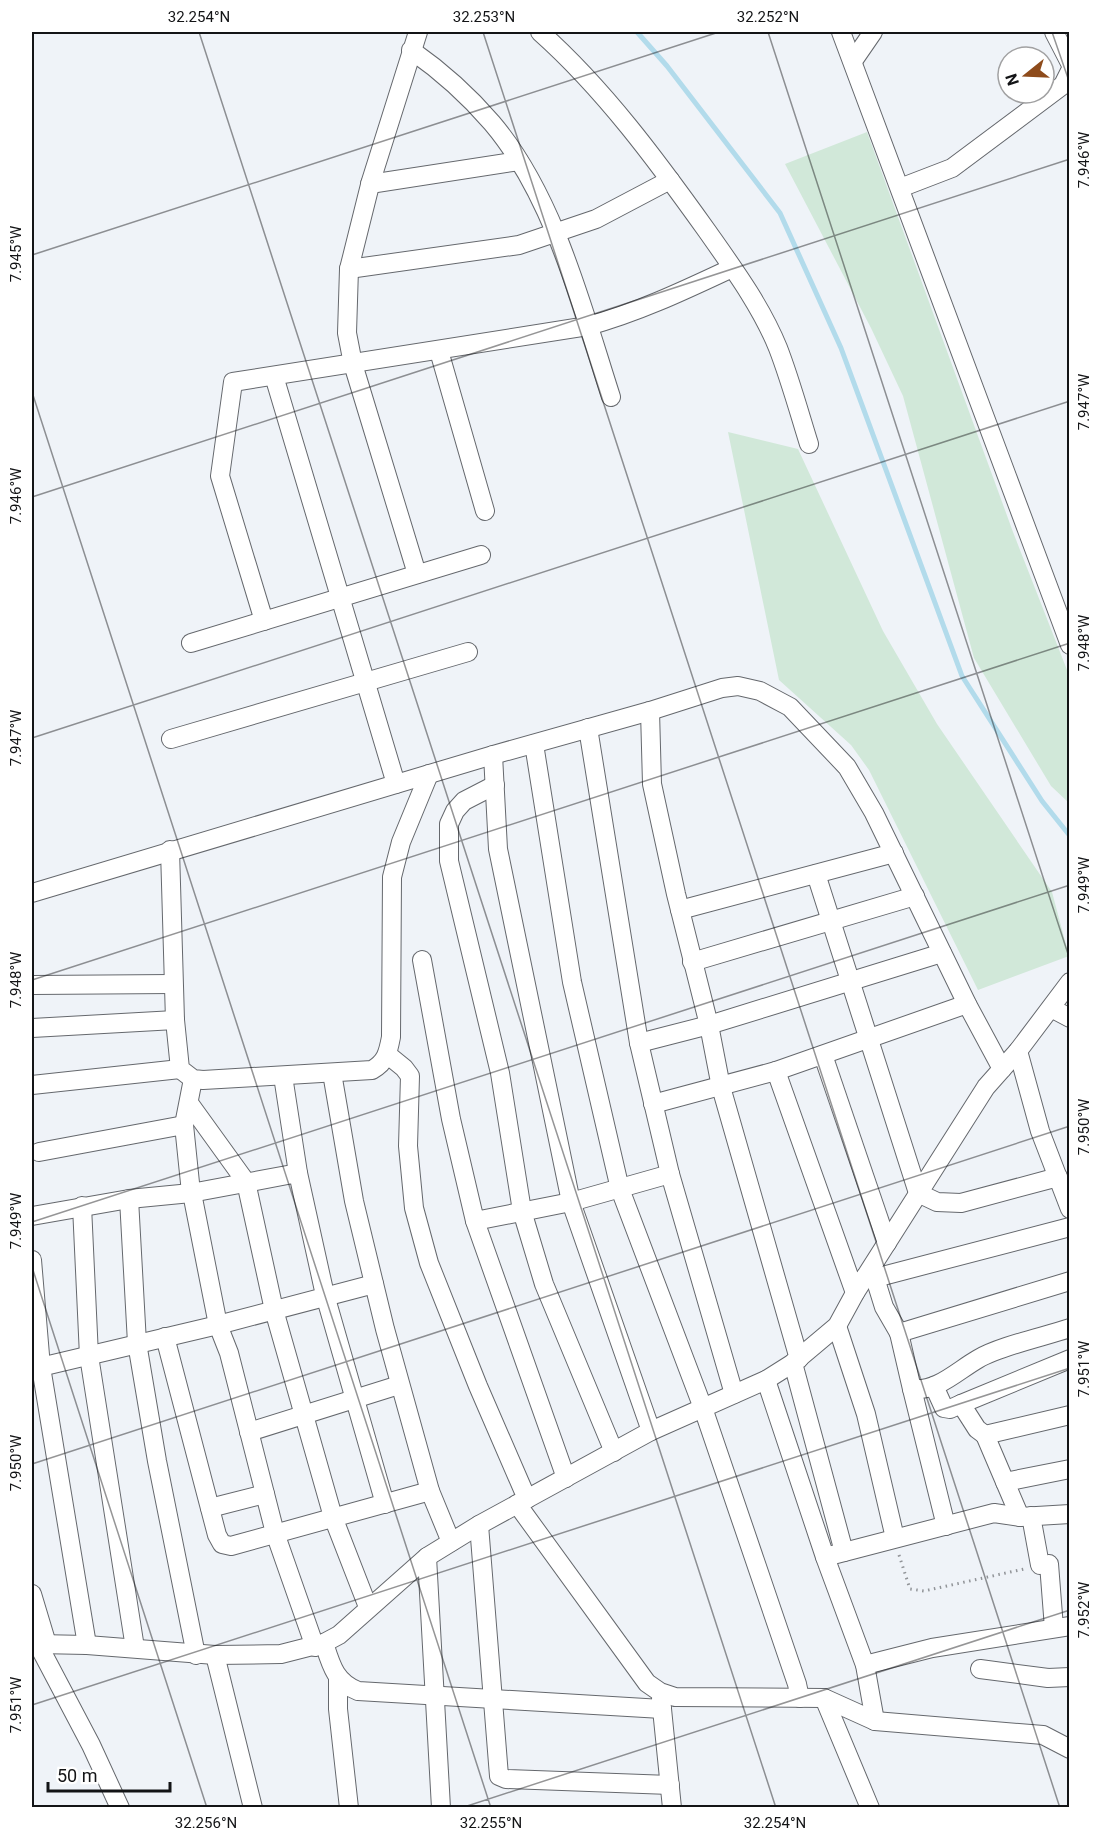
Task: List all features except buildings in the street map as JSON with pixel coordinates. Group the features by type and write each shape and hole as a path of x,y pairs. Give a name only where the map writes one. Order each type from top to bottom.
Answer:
{"street":[{"path":"417,574 353,364 347,333 349,269 370,184 418,32"},
{"path":"540,32 613,109 670,180 732,268 763,316 778,349 809,444"},
{"path":"841,32 1070,645"},
{"path":"853,61 873,32"},
{"path":"1054,32 1070,63"},
{"path":"411,50 470,98 494,125 534,187 555,234 611,397"},
{"path":"900,188 952,168 1063,85 1070,71"},
{"path":"370,184 519,161"},
{"path":"349,269 479,252 555,234 596,219 670,180"},
{"path":"264,621 220,476 233,382 588,326 658,303 732,268"},
{"path":"439,351 485,511"},
{"path":"274,376 396,784"},
{"path":"191,643 481,555"},
{"path":"171,739 468,652"},
{"path":"32,893 493,755 650,711 722,688 738,686 760,691 790,707 847,766 894,853 967,1004 1002,1069"},
{"path":"650,711 652,784 680,910 709,1025 721,1087 796,1361 844,1552"},
{"path":"588,728 639,1043 670,1174 734,1394"},
{"path":"534,744 572,981 620,1189 703,1408 800,1698"},
{"path":"493,755 498,849 571,1202 651,1431"},
{"path":"32,1085 187,1074 283,1076 372,1070 382,1065 388,1055 391,1037 392,877 401,842 429,774"},
{"path":"495,785 464,801 455,811 449,824 449,861 500,1073 522,1211 544,1284 614,1452"},
{"path":"170,850 175,1020 187,1074 189,1103 184,1125 191,1193 218,1325 229,1353 275,1533 320,1645 338,1679 338,1710 350,1808"},
{"path":"680,910 894,853"},
{"path":"816,874 918,1193 938,1202 961,1203 1058,1177"},
{"path":"692,962 915,896"},
{"path":"639,1043 709,1025 942,953"},
{"path":"422,960 451,1119 475,1221 566,1478"},
{"path":"39,1640 196,1655 281,1654 320,1645 339,1635 427,1557 479,1525 651,1431 766,1380 796,1361 837,1326 855,1293 870,1277 887,1243 986,1086 1018,1051 1070,982"},
{"path":"32,985 173,984"},
{"path":"653,1104 776,1071 967,1004"},
{"path":"1051,1008 1070,1018"},
{"path":"32,1028 175,1020"},
{"path":"1018,1051 1040,1131 1070,1209"},
{"path":"823,1054 887,1243"},
{"path":"388,1055 405,1068 410,1076 410,1167 414,1208 429,1263 522,1502 661,1701 672,1808"},
{"path":"776,1071 855,1293"},
{"path":"332,1073 354,1202 399,1385 430,1491 451,1542"},
{"path":"283,1076 298,1173 325,1295 385,1504"},
{"path":"189,1103 246,1182 274,1310 333,1517 368,1608"},
{"path":"39,1152 184,1125"},
{"path":"32,1216 129,1199 191,1193 298,1173"},
{"path":"475,1221 571,1202 670,1174"},
{"path":"129,1199 137,1343 157,1461 196,1655"},
{"path":"82,1206 89,1356 135,1648"},
{"path":"870,1277 1070,1227"},
{"path":"32,1260 36,1368 87,1645"},
{"path":"870,1277 898,1333 946,1526"},
{"path":"898,1333 1070,1281"},
{"path":"36,1368 218,1325 325,1295 374,1284"},
{"path":"837,1326 866,1414 895,1538"},
{"path":"912,1389 922,1390 934,1386 981,1357 1070,1328"},
{"path":"165,1337 219,1540 226,1546 430,1491"},
{"path":"934,1386 944,1408 950,1409 1070,1359"},
{"path":"766,1380 825,1557 865,1665 875,1721"},
{"path":"249,1432 305,1417 354,1398 399,1385"},
{"path":"865,1665 932,1648 1062,1627 1045,1565 1026,1517 1005,1482 985,1435 977,1429 962,1404"},
{"path":"985,1435 1070,1415"},
{"path":"1005,1482 1070,1469"},
{"path":"210,1508 265,1494"},
{"path":"825,1557 994,1513 1026,1517 1070,1514"},
{"path":"479,1525 499,1776 506,1779 670,1785"},
{"path":"427,1557 441,1808"},
{"path":"32,1594 39,1640 120,1808"},
{"path":"215,1655 253,1808"},
{"path":"980,1669 1048,1678 1070,1677"},
{"path":"338,1679 358,1691 492,1699 661,1701 675,1697 824,1698 875,1721 1043,1735 1068,1752"},
{"path":"824,1698 870,1808"}],"path":[{"path":"895,1538 910,1589 924,1591 1045,1565"}],"green space":[{"path":"867,132 1013,532 1069,675 1069,803 1051,786 974,658 903,396 871,328 785,164"},
{"path":"728,432 798,449 883,631 937,724 1052,892 1069,956 978,990 869,770 851,745 779,680"}],"waterway":[{"path":"637,32 667,66 780,213 841,348 962,676 1042,801 1070,836"}]}
